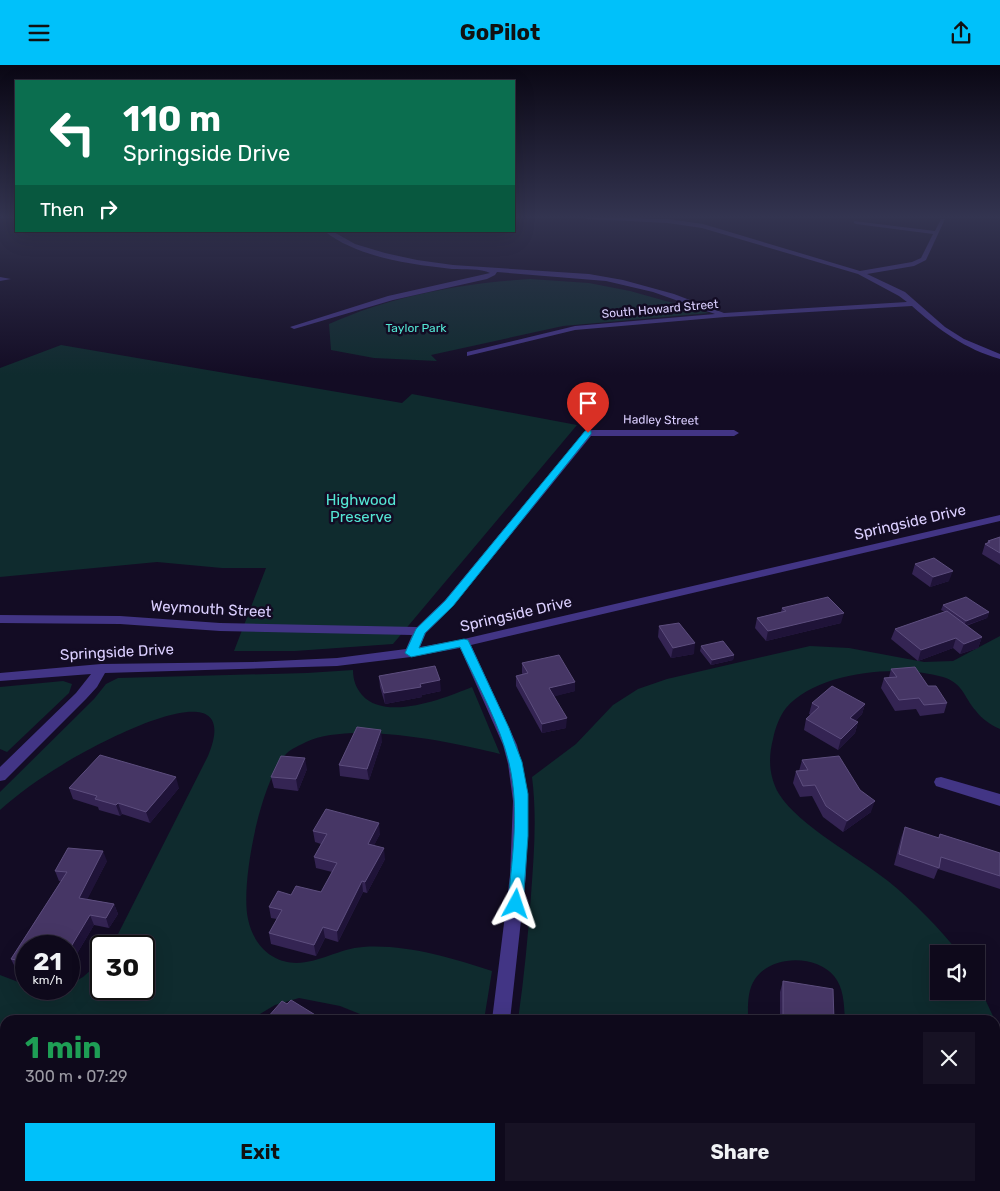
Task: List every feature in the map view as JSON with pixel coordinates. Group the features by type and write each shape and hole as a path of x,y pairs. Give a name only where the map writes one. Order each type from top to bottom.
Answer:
{"street":[{"path":"294,327 391,298 484,277 493,274 494,270"},
{"path":"501,270 588,276 630,283 659,290 725,315"},
{"path":"849,270 894,289 915,304 948,333 961,341 1000,357"},
{"path":"860,273 877,270"},
{"name":"South Howard Street","path":"470,354 575,328 725,315 915,304"},
{"name":"Hadley Street","path":"420,631 449,603 588,433 734,433"},
{"name":"Springside Drive","path":"0,677 101,668 307,663 411,653 464,643 1000,518"},
{"name":"Weymouth Street","path":"0,619 120,620 220,627 420,631"},
{"path":"411,653 420,631"},
{"path":"464,643 510,745 521,794 520,859 502,1015"},
{"path":"0,776 81,696 92,684 101,668"},
{"path":"940,782 1000,800"}],"green space":[{"name":"Taylor Park","path":"530,279 589,283 630,291 709,313 563,326 431,355 437,361 374,358 331,350 329,324 353,314 402,299 453,288"},
{"name":"Highwood Preserve","path":"61,345 402,403 412,394 577,425 393,644 295,651 234,651 266,568 222,568 157,562 0,577 0,368"},
{"path":"1000,636 1000,729 981,717 959,687 950,680 925,673 882,671 838,679 818,686 800,696 786,708 779,719 771,746 771,774 779,794 788,806 814,829 898,889 952,945 930,945 930,1000 985,999 993,1015 845,1015 842,991 834,976 816,964 794,960 772,965 762,971 755,979 749,994 748,1015 519,1015 533,865 535,821 532,777 576,744 613,705 638,689 667,679 810,646 849,648 924,662 953,661"},
{"path":"353,670 355,684 362,695 373,703 386,707 416,705 447,697 472,687 500,754 430,739 375,733 349,733 325,736 306,742 287,753 278,766 261,807 250,858 246,903 248,919 256,940 272,956 284,961 306,962 351,949 379,947 428,953 492,971 485,1015 362,1015 340,1006 299,998 275,1005 258,1015 0,1015 0,975 15,981 15,1000 80,1000 80,979 90,971 90,1000 155,1000 155,935 118,935 208,756 214,728 206,715 187,712 160,718 131,729 54,770 0,810 0,792 94,699 106,684 118,678"},
{"path":"63,681 72,684 69,693 7,752 0,749 0,687"}],"building":[{"path":"1000,537 1000,553 985,544 990,542 988,541"},
{"path":"934,558 953,571 933,577 915,564"},
{"path":"828,597 844,613 768,631 757,618 786,611 782,608"},
{"path":"966,597 989,612 966,621 943,605"},
{"path":"947,611 982,637 964,644 956,638 921,650 895,629"},
{"path":"679,623 695,643 673,648 659,626"},
{"path":"723,641 734,655 712,660 701,646"},
{"path":"559,655 575,682 549,688 567,718 542,724 516,676 528,673 522,663"},
{"path":"435,666 440,680 420,684 421,687 384,693 379,676"},
{"path":"915,667 928,686 936,686 947,703 924,705 919,698 899,700 884,678 897,677 891,669"},
{"path":"832,686 865,704 850,718 858,722 841,739 806,719 819,707 812,703"},
{"path":"357,727 381,730 367,769 339,765"},
{"path":"100,755 176,777 146,812 118,803 116,805 95,799 97,796 69,788"},
{"path":"281,756 305,758 296,779 271,777"},
{"path":"839,756 860,790 875,801 847,821 826,806 815,785 803,786 796,771 808,770 802,760"},
{"path":"326,809 379,823 368,844 384,848 365,882 362,881 337,931 323,927 314,945 269,933 282,910 269,907 278,891 291,895 296,886 321,892 337,863 314,857 327,834 313,831"},
{"path":"905,827 939,838 940,834 1000,853 1000,876 941,857 939,868 899,854"},
{"path":"68,848 103,851 79,898 114,904 106,918 90,915 78,935 26,935 67,872 55,871"},
{"path":"783,981 833,989 834,1015 783,1015"},
{"path":"291,1000 315,1015 270,1015 282,1001 287,1004"}],"route":[{"path":"516,904 521,836 521,794 515,762 503,728 464,643 411,653 420,631 449,603 588,433"}]}
